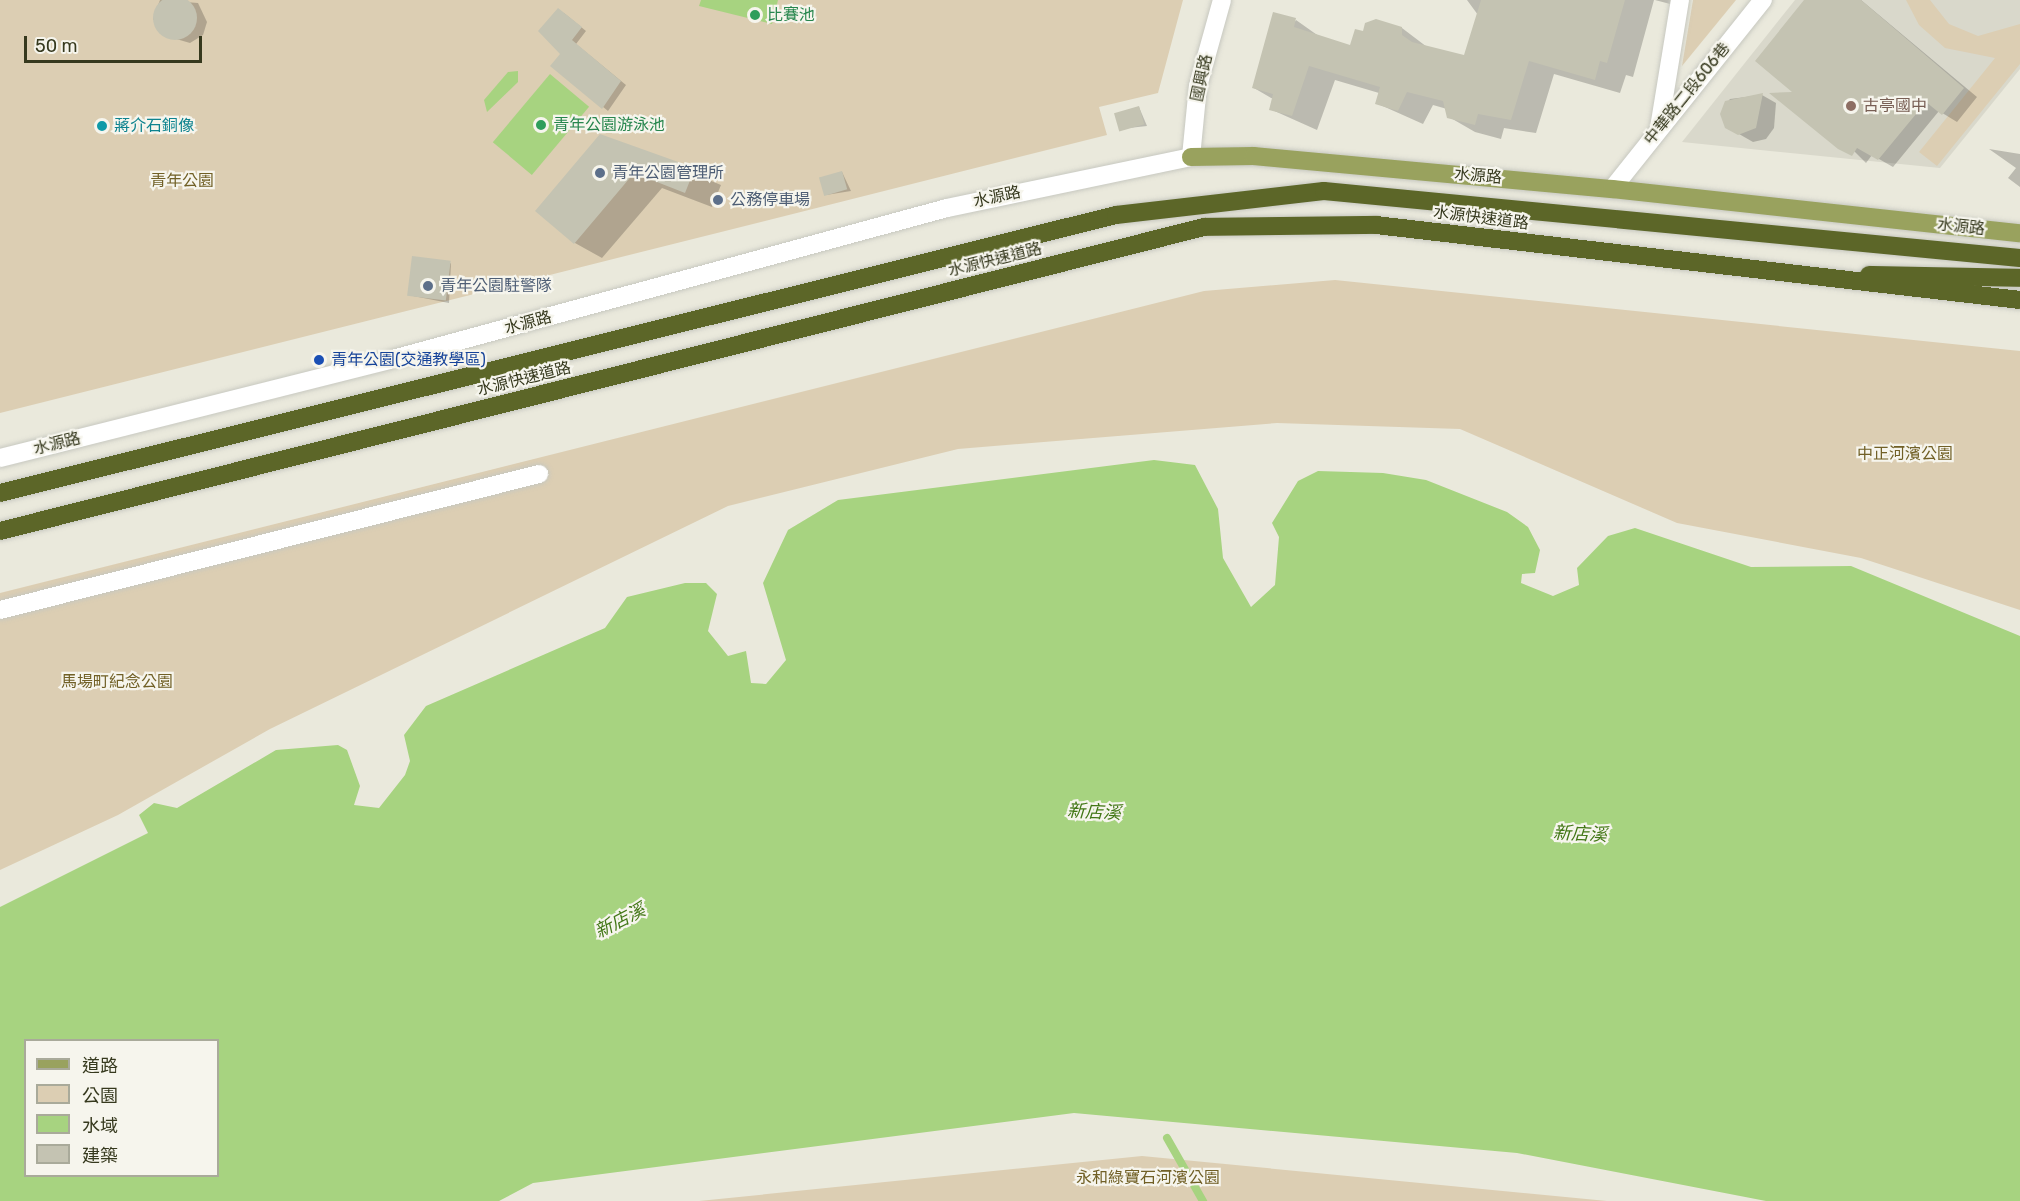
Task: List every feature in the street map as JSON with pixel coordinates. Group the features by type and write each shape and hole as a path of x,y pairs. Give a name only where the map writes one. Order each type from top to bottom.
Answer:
{"highway":[{"name":"水源快速道路","path":"0,493 1127,214 1324,191 2020,258"},
{"name":"水源快速道路","path":"0,531 1204,227 1376,225 1804,277 2020,300"},
{"path":"1804,277 1926,273 2020,278"}],"main road":[{"name":"水源路","path":"1191,157 1254,156 1612,189 2020,233"}],"street":[{"name":"國興路","path":"1191,157 1198,86 1222,0"},
{"path":"1658,131 1680,0"},
{"name":"中華路二段606巷","path":"1612,189 1763,0"},
{"name":"水源路","path":"0,458 389,360 947,208 1191,157"},
{"path":"0,610 539,474"}],"shaded area":[{"name":"古亭國中","path":"1795,0 2020,0 2020,69 1940,168 1682,142"}],"green space":[{"name":"青年公園","path":"0,0 1183,0 1158,93 1099,107 1107,135 0,413"},
{"path":"1693,0 1736,0 1682,66"},
{"path":"1906,0 1930,0 1949,24 1978,36 2020,24 2020,64 1937,166 1919,152 1995,58 1945,48 1919,25"},
{"name":"中正河濱公園","path":"1335,280 2020,351 2020,610 1861,558 1677,523 1460,429 1277,423 958,449 728,506 270,729 118,815 0,870 0,593 1204,291"},
{"name":"永和綠寶石河濱公園","path":"1142,1156 1607,1201 699,1201"}],"water":[{"name":"比賽池","path":"701,0 778,0 772,24 699,6"},
{"path":"518,71 518,82 487,112 484,100 508,72"},
{"name":"青年公園游泳池","path":"550,74 589,107 532,175 493,142"},
{"name":"新店溪","path":"1154,460 1195,465 1218,509 1223,558 1251,607 1275,585 1279,537 1272,523 1298,481 1318,471 1383,473 1426,480 1507,512 1528,527 1540,550 1535,573 1522,574 1521,583 1553,596 1579,585 1577,568 1608,536 1635,528 1751,567 1851,566 2020,636 2020,1201 1766,1201 1517,1153 1074,1113 533,1183 499,1201 0,1201 0,907 148,833 139,815 154,803 177,808 276,750 338,745 347,750 360,786 354,805 379,808 405,775 410,761 404,735 426,706 605,628 627,597 685,583 706,583 717,594 708,631 728,656 746,651 751,683 766,684 786,660 763,583 788,530 838,500"}],"building":[{"path":"164,-1 186,-1 196,10 196,26 191,34 183,39 167,39 159,34 154,26 154,10"},
{"path":"1481,0 1625,0 1607,63 1600,61 1595,80 1529,61 1511,120 1478,114 1475,125 1447,118 1443,101 1407,92 1398,111 1375,104 1380,87 1309,66 1292,116 1269,110 1273,94 1252,88 1273,12 1296,18 1294,27 1350,45 1355,29 1363,31 1365,23 1376,19 1402,27 1402,35 1412,42 1464,55"},
{"path":"1804,0 1861,0 1964,88 1942,115 1926,102 1878,160 1857,148 1852,156 1838,149 1769,93 1792,92 1755,61"},
{"path":"558,8 582,27 572,40 621,81 602,109 550,66 560,54 538,31"},
{"path":"1763,93 1756,128 1738,135 1725,128 1720,114 1725,101"},
{"path":"1139,106 1144,124 1119,131 1114,113"},
{"name":"青年公園管理所","path":"600,134 695,168 685,193 634,173 574,244 535,211"},
{"path":"842,171 847,189 824,196 819,178"},
{"name":"青年公園駐警隊","path":"412,256 451,261 446,300 407,296"}],"waterway":[{"path":"1167,1138 1203,1201"}],"place":[{"name":"比賽池","path":"755,15"},
{"name":"古亭國中","path":"1851,106"},
{"name":"青年公園游泳池","path":"541,125"},
{"name":"蔣介石銅像","path":"102,126"},
{"name":"青年公園管理所","path":"600,173"},
{"name":"公務停車場","path":"718,200"},
{"name":"青年公園駐警隊","path":"428,286"},
{"name":"青年公園(交通教學區)","path":"319,360"}],"park label":[{"name":"馬場町紀念公園","path":"117,682"}]}
